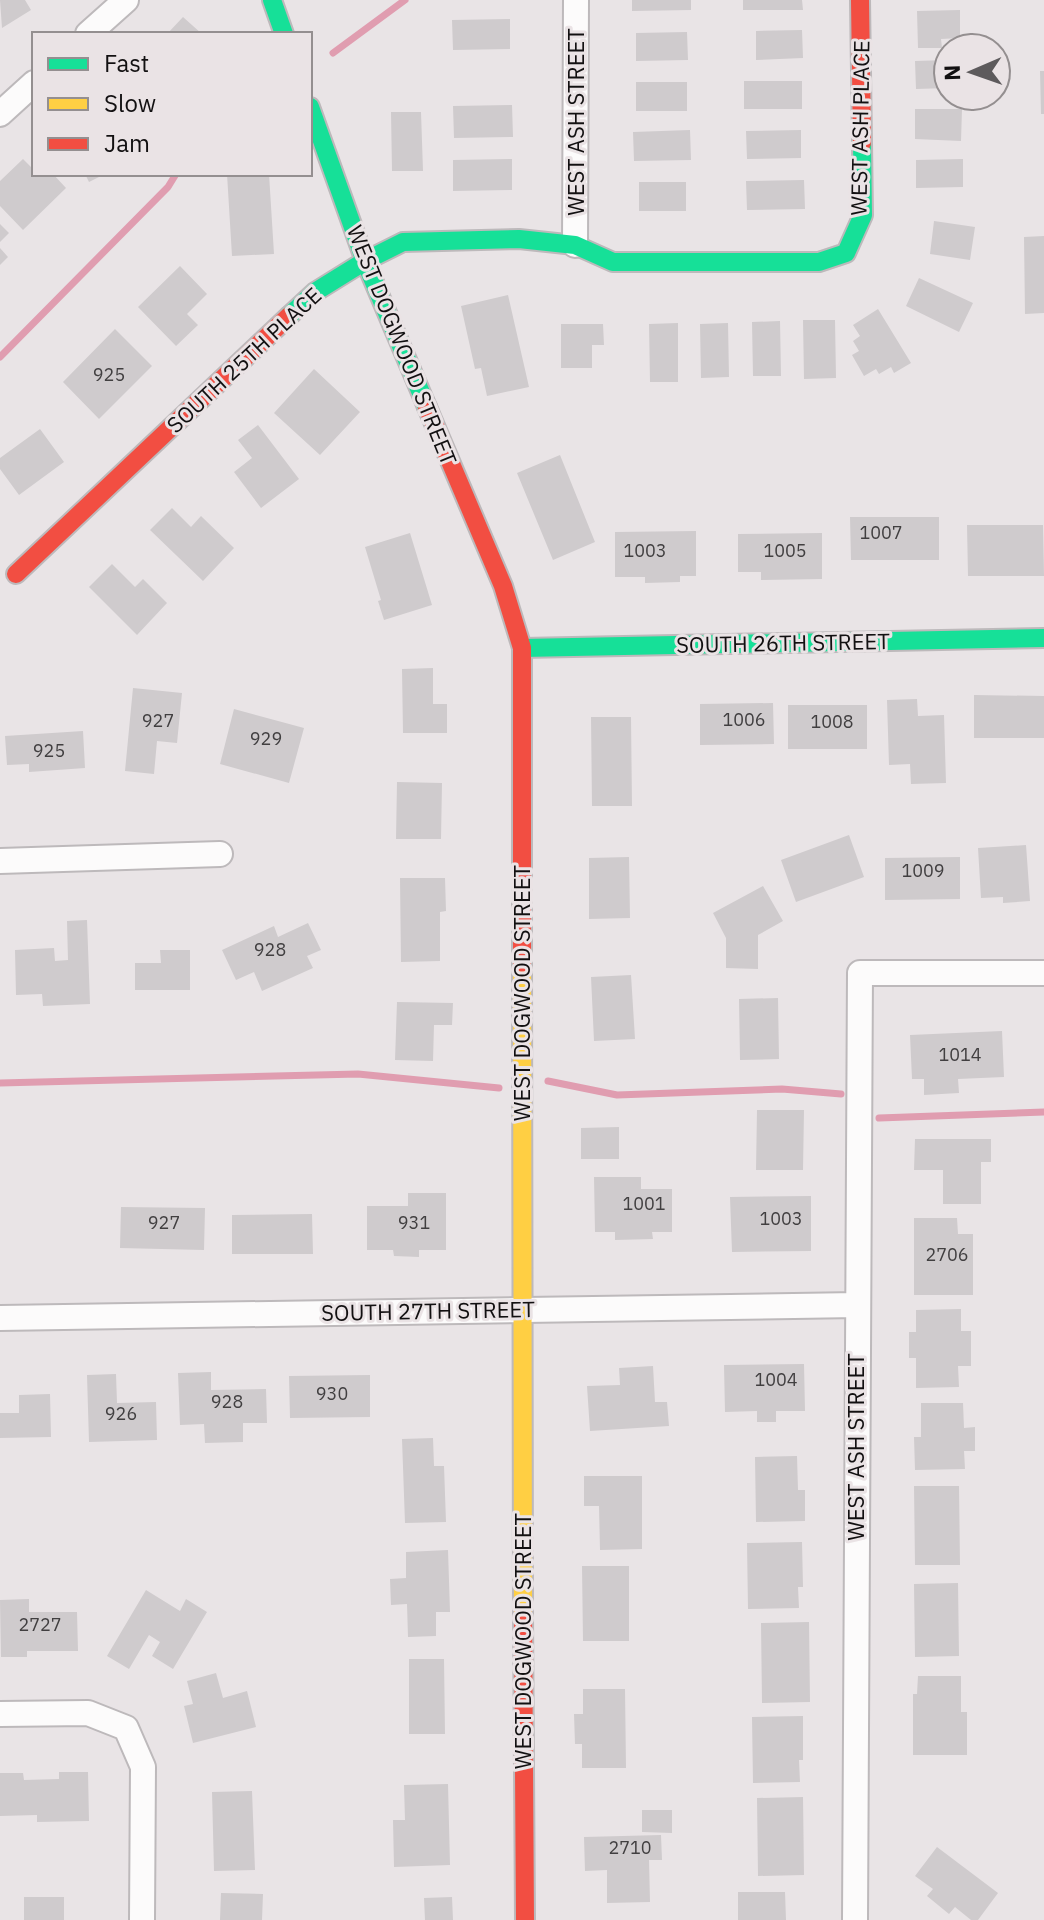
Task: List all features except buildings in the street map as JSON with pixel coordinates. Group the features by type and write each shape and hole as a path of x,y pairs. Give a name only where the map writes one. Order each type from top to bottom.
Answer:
{"street":[{"path":"90,32 126,0"},
{"path":"272,0 283,32"},
{"name":"WEST ASH STREET","path":"575,245 576,0"},
{"name":"WEST ASH PLACE","path":"846,253 863,215 860,0"},
{"path":"0,114 32,85"},
{"name":"WEST DOGWOOD STREET","path":"312,113 365,261 503,586 522,648 521,1310 525,1920"},
{"name":"SOUTH 25TH PLACE","path":"16,574 315,292 403,242 519,239 575,245 613,262 819,262 846,253"},
{"name":"SOUTH 26TH STREET","path":"522,648 1044,638"},
{"path":"0,861 220,854"},
{"name":"WEST ASH STREET","path":"855,1920 860,973 1044,973"},
{"name":"SOUTH 27TH STREET","path":"0,1318 857,1305"},
{"path":"0,1714 88,1713 126,1728 143,1767 142,1920"}],"waterway":[{"path":"333,53 405,0"},
{"path":"0,357 168,187 175,176"},
{"path":"0,1083 358,1074 499,1088"},
{"path":"548,1081 617,1095 782,1089 841,1094"},
{"path":"879,1118 1044,1112"}],"traffic: fast":[{"path":"272,0 283,32"},
{"path":"312,113 365,261 427,407"},
{"path":"289,316 315,292 403,242 519,239 575,245 613,262 819,262 846,253 863,215 862,143"},
{"path":"522,648 1044,638"}],"traffic: slow":[{"path":"522,963 523,1615"}],"traffic: jam":[{"path":"860,0 862,143"},
{"path":"16,574 289,316"},
{"path":"427,407 503,586 522,648 522,963"},
{"path":"523,1615 525,1920"}]}
